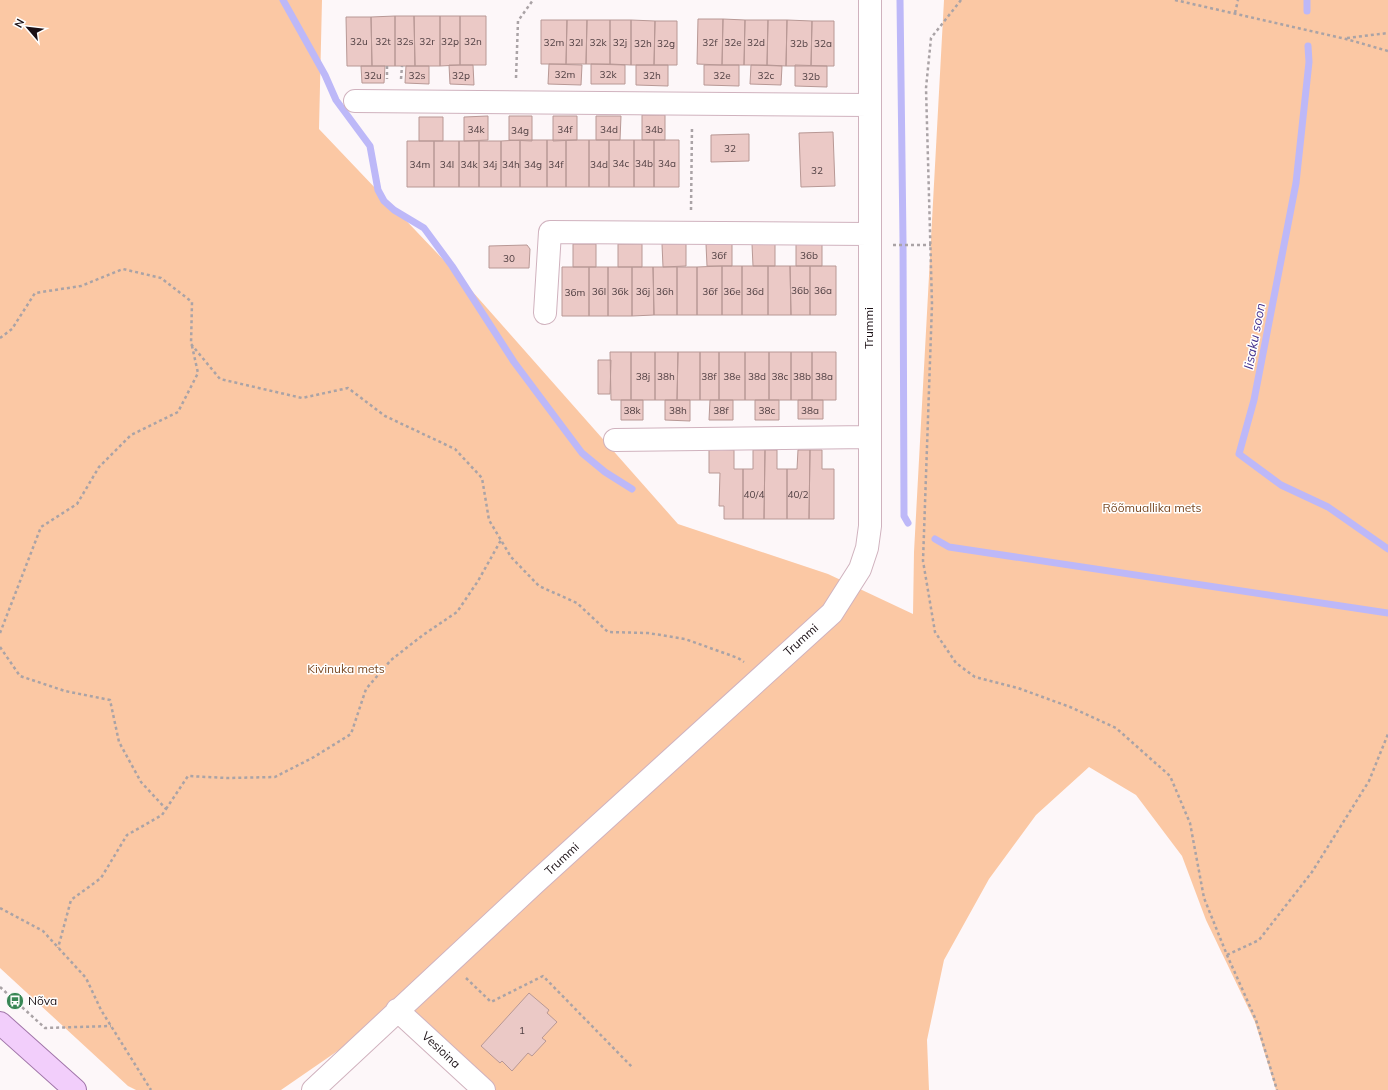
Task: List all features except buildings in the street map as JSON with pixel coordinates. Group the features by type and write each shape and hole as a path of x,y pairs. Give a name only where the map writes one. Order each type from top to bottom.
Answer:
{"main road":[{"path":"0,1023 75,1090"}],"street":[{"name":"Trummi","path":"313,1090 449,962 762,675 832,613 860,569 867,548 870,526 870,0"},
{"path":"356,101 869,105"},
{"path":"545,313 550,232 869,234"},
{"path":"615,440 870,437"},
{"name":"Vesioina","path":"397,1010 484,1090"}],"path":[{"path":"516,102 518,21 533,0"},
{"path":"961,0 931,38 926,88 932,304 923,561 935,632 956,663 975,677 1018,688 1116,728 1170,776 1190,823 1204,898 1256,1020 1277,1090"},
{"path":"1175,0 1346,39 1388,51"},
{"path":"1235,13 1238,0"},
{"path":"1346,39 1387,32"},
{"path":"387,66 387,81"},
{"path":"401,81 402,66"},
{"path":"691,233 692,104"},
{"path":"893,245 930,245"},
{"path":"0,338 12,329 35,293 81,286 123,269 161,278 192,302 191,344 198,373 178,412 131,435 98,467 77,504 41,528 0,633"},
{"path":"191,344 220,379 302,398 348,388 385,416 455,449 482,478 489,520 511,557 539,586 577,603 608,632 648,633 685,639 738,658 762,675"},
{"path":"58,948 71,900 102,878 127,835 162,815 188,776 227,778 275,777 314,757 350,734 366,689 391,660 423,635 457,612 478,580 501,539"},
{"path":"0,647 20,676 64,691 110,700 118,742 141,782 166,809"},
{"path":"1227,955 1259,940 1312,872 1369,781 1388,734"},
{"path":"0,908 43,931 86,978 112,1026 151,1090"},
{"path":"449,962 491,1002 543,976 632,1066"},
{"path":"0,987 45,1028 112,1026"}],"green space":[{"name":"Kivinuka mets","path":"0,0 322,0 319,129 456,273 678,524 828,574 913,614 914,552 944,0 1388,0 1388,1090 1276,1090 1255,1022 1206,920 1182,856 1136,795 1089,767 1036,815 989,879 944,960 927,1040 929,1090 484,1090 397,1010 281,1090 136,1090 128,1086 0,968"}],"waterway":[{"path":"283,0 325,75 336,100 370,146 378,190 384,201 394,210 424,228 452,266 514,362 582,453 605,472 632,489"},
{"path":"900,0 904,516 908,523"},
{"name":"Iisaku soon","path":"1307,0 1307,11"},
{"name":"Iisaku soon","path":"1308,46 1309,62 1296,183 1254,400 1239,454 1281,485 1328,507 1388,549"},
{"path":"935,539 949,547 1388,613"}],"place":[{"name":"Nõva","path":"15,1001"}],"park label":[{"name":"Rõõmuallika mets","path":"1152,508"}]}
